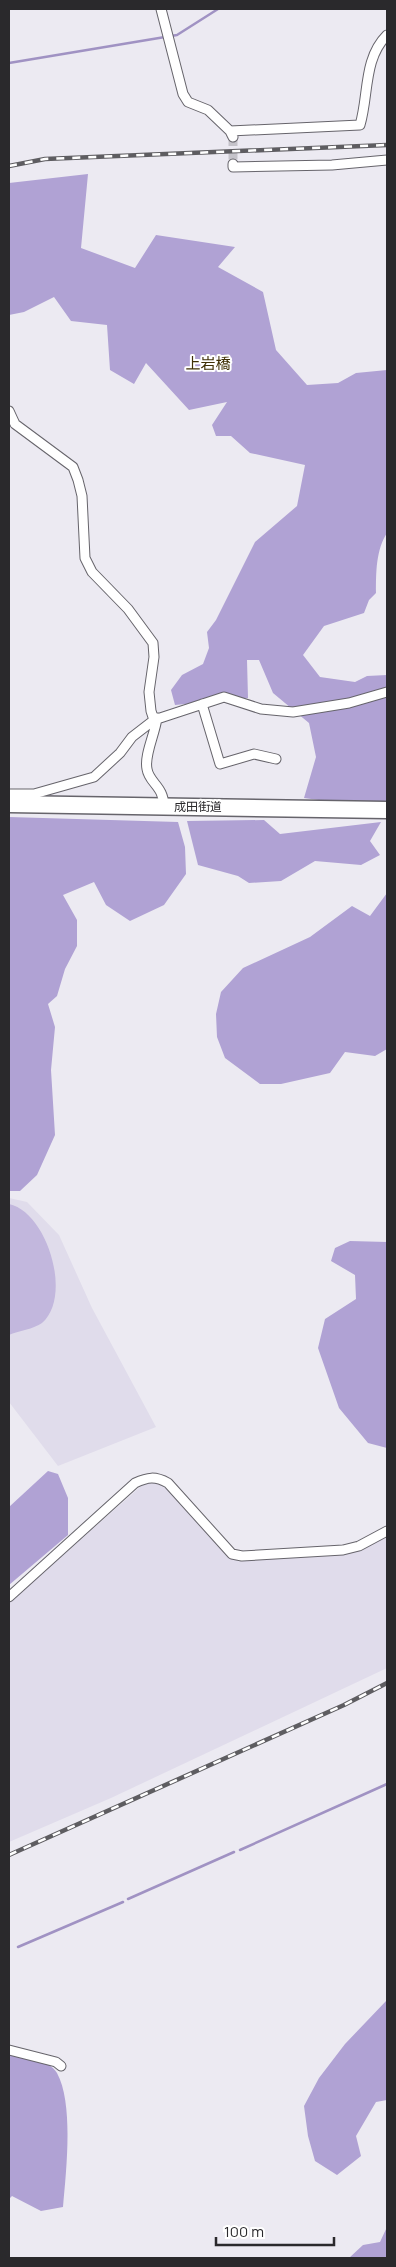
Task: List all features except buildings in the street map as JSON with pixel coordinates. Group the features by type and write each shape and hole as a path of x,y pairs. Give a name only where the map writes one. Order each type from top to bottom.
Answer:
{"highway":[{"name":"成田街道","path":"9,804 387,810"}],"street":[{"path":"161,9 183,94 188,102 208,110 232,134 360,125 370,65 379,44 387,35"},
{"path":"233,164 233,167 332,165 387,160"},
{"path":"9,411 15,424 73,467 82,496 85,558 92,572 128,609 153,643 154,657 149,692 151,711 156,719 156,732 147,756 146,770 164,796 164,807"},
{"path":"9,794 34,794 94,777 120,753 132,737 156,719 224,697 261,709 293,712 348,703 387,692"},
{"path":"202,704 220,764 254,754 276,759"},
{"path":"9,1596 135,1483 146,1478 156,1477 168,1483 232,1554 242,1556 343,1550 358,1546 387,1531"},
{"path":"9,2050 56,2062 61,2066"}],"shaded area":[{"path":"88,174 81,248 135,268 156,235 235,247 218,267 263,292 276,350 307,385 338,383 356,373 387,370 387,533 379,554 376,593 369,600 364,613 324,626 303,655 320,677 355,682 367,676 387,675 387,805 362,806 304,798 316,757 309,723 273,693 259,660 247,660 248,698 175,705 171,690 182,675 203,664 209,648 207,632 216,620 255,542 297,506 305,465 250,453 231,436 216,436 212,425 227,402 189,410 146,363 134,384 110,370 107,325 71,321 54,297 24,312 9,315 9,183"},
{"path":"9,817 178,822 185,847 186,874 164,905 130,921 106,905 94,882 63,895 77,920 77,946 65,969 57,996 48,1004 55,1027 51,1070 55,1135 37,1175 20,1191 9,1191"},
{"path":"264,820 280,834 381,822 370,841 380,855 361,865 315,861 281,881 249,883 238,876 198,865 187,821"},
{"path":"387,893 387,1049 375,1056 345,1052 330,1073 281,1084 260,1084 225,1058 217,1037 216,1014 221,992 243,968 310,937 352,906 370,916"},
{"path":"9,1198 27,1202 59,1235 92,1308 156,1427 58,1466 9,1402"},
{"path":"9,1204 23,1210 35,1222 44,1238 51,1256 55,1276 55,1294 51,1310 42,1323 9,1335"},
{"path":"350,1241 387,1242 387,1448 368,1443 339,1408 318,1348 325,1319 356,1299 355,1275 331,1261 335,1248"},
{"path":"48,1471 58,1474 68,1498 68,1535 9,1585 9,1507"},
{"path":"147,1481 154,1481 168,1487 228,1555 363,1548 387,1536 387,1668 111,1798 9,1842 9,1603"},
{"path":"387,2000 387,2100 376,2102 356,2136 361,2156 337,2175 315,2161 308,2136 304,2106 319,2078 345,2044"},
{"path":"9,2053 48,2064 57,2073 62,2086 66,2102 68,2138 63,2207 41,2211 12,2196 9,2199"},
{"path":"387,2227 387,2258 349,2258 363,2245 380,2242"}],"waterway":[{"path":"171,36 177,35 218,9"},
{"path":"9,63 165,37"},
{"path":"240,1850 387,1784"},
{"path":"128,1899 234,1852"},
{"path":"18,1947 123,1902"}],"tunnel":[{"path":"233,137 233,164"}],"railway":[{"path":"9,166 45,159 387,145"},
{"path":"9,1855 344,1705 387,1683"}],"district":[{"name":"上岩橋","path":"208,364"}]}
